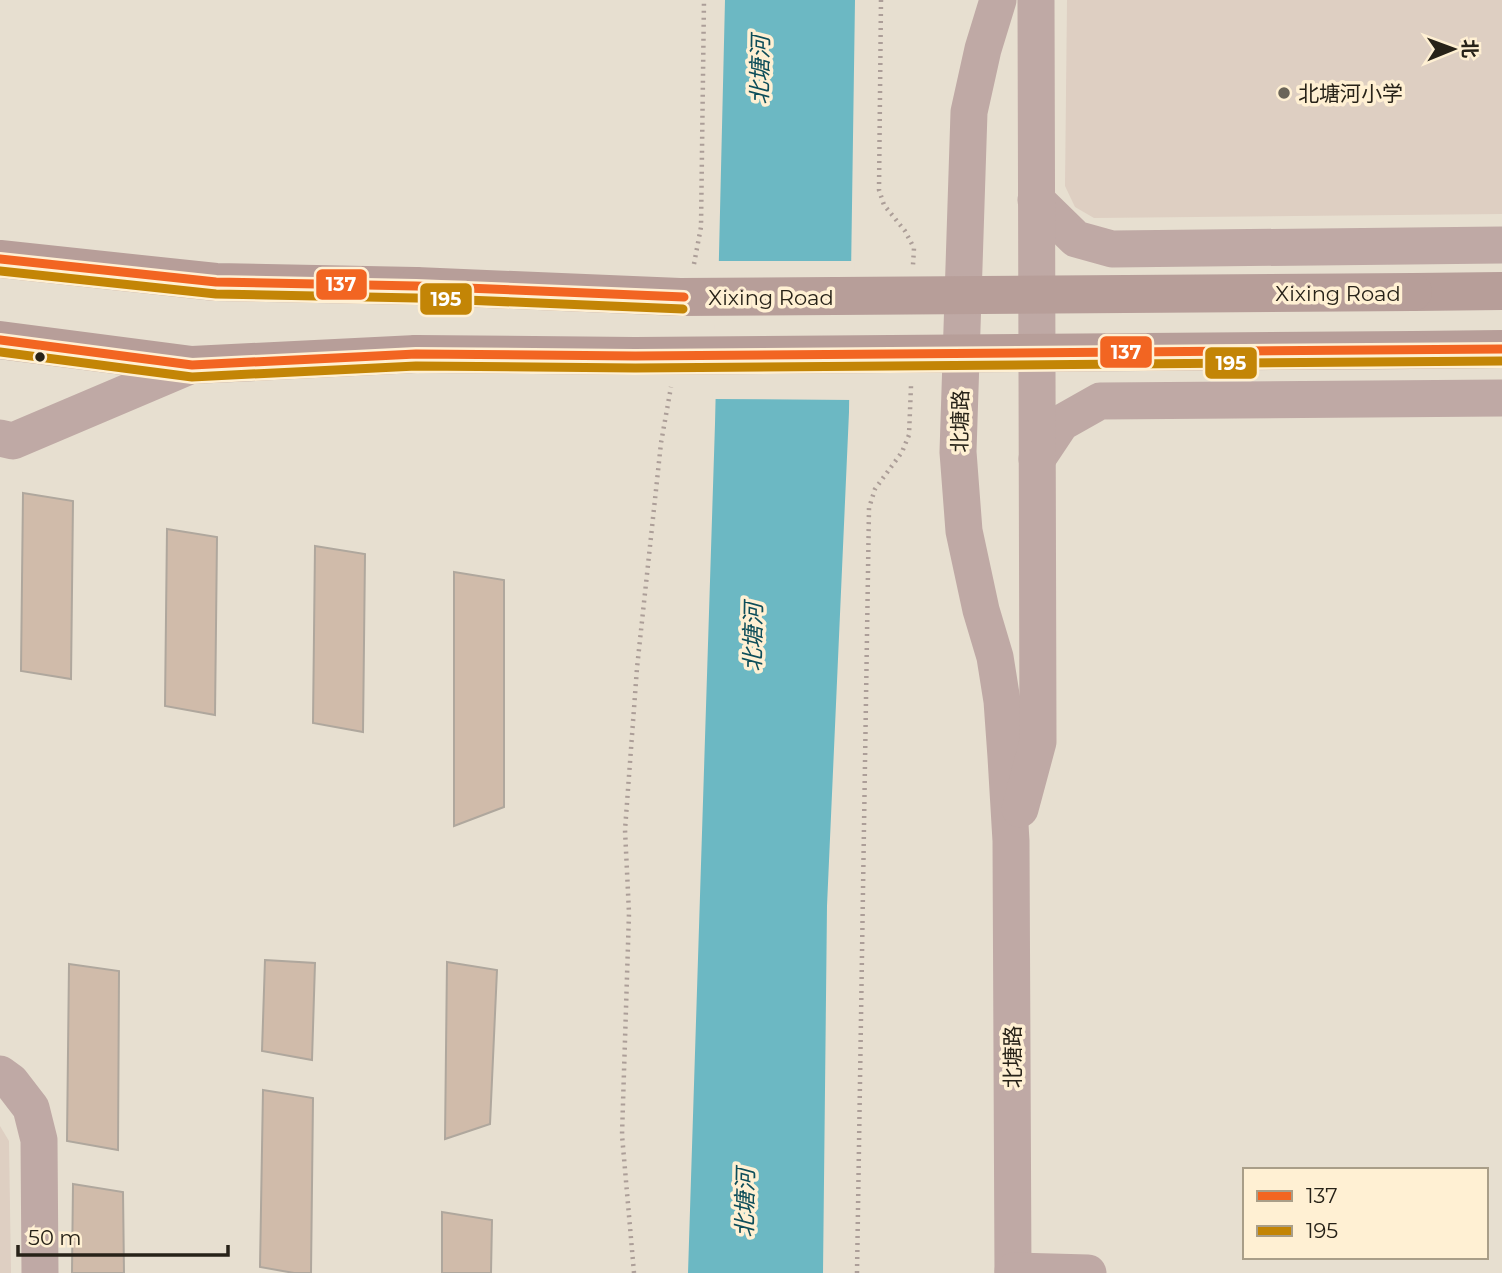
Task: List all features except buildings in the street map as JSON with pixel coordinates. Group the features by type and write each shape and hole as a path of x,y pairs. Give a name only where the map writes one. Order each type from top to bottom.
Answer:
{"main road":[{"name":"Xixing Road","path":"0,259 216,282 416,286 680,297 1502,291"},
{"path":"0,340 192,365 416,354 635,356 1502,349"}],"street":[{"name":"北塘路","path":"998,0 983,49 970,112 958,452 964,531 981,610 995,657 1002,701 1011,841 1013,1272"},
{"name":"北塘路","path":"1011,841 1038,742 1036,0"},
{"path":"1036,200 1076,239 1111,249 1502,245"},
{"path":"0,438 13,441 192,365"},
{"path":"1037,459 1062,423 1100,401 1502,398"},
{"path":"0,1074 11,1082 31,1108 39,1140 40,1273"},
{"path":"1013,1272 1088,1273"}],"path":[{"path":"694,268 701,227 704,0"},
{"path":"881,0 879,190 884,205 905,231 914,248 913,275"},
{"path":"634,1273 622,1135 629,913 625,830 636,667 661,443 674,376"},
{"path":"857,1273 869,508 875,489 902,452 909,435 911,381"}],"shaded area":[{"name":"北塘河小学","path":"1067,0 1502,0 1502,214 1094,218 1075,207 1065,186"},
{"path":"0,1126 9,1141 11,1273 0,1273"}],"water":[{"name":"北塘河","path":"725,0 855,0 849,412 827,906 823,1273 688,1273 715,424"}],"pier":[{"path":"716,261 855,261 853,400 712,399"}],"transit line":[{"name":"137","path":"0,259 216,282 416,286 684,297"},
{"name":"195","path":"0,271 216,294 416,298 683,309"},
{"name":"137","path":"0,340 192,365 416,354 635,356 1502,349"},
{"name":"195","path":"0,352 192,377 416,366 635,368 1502,361"}],"place":[{"name":"北塘河小学","path":"1284,93"}]}
